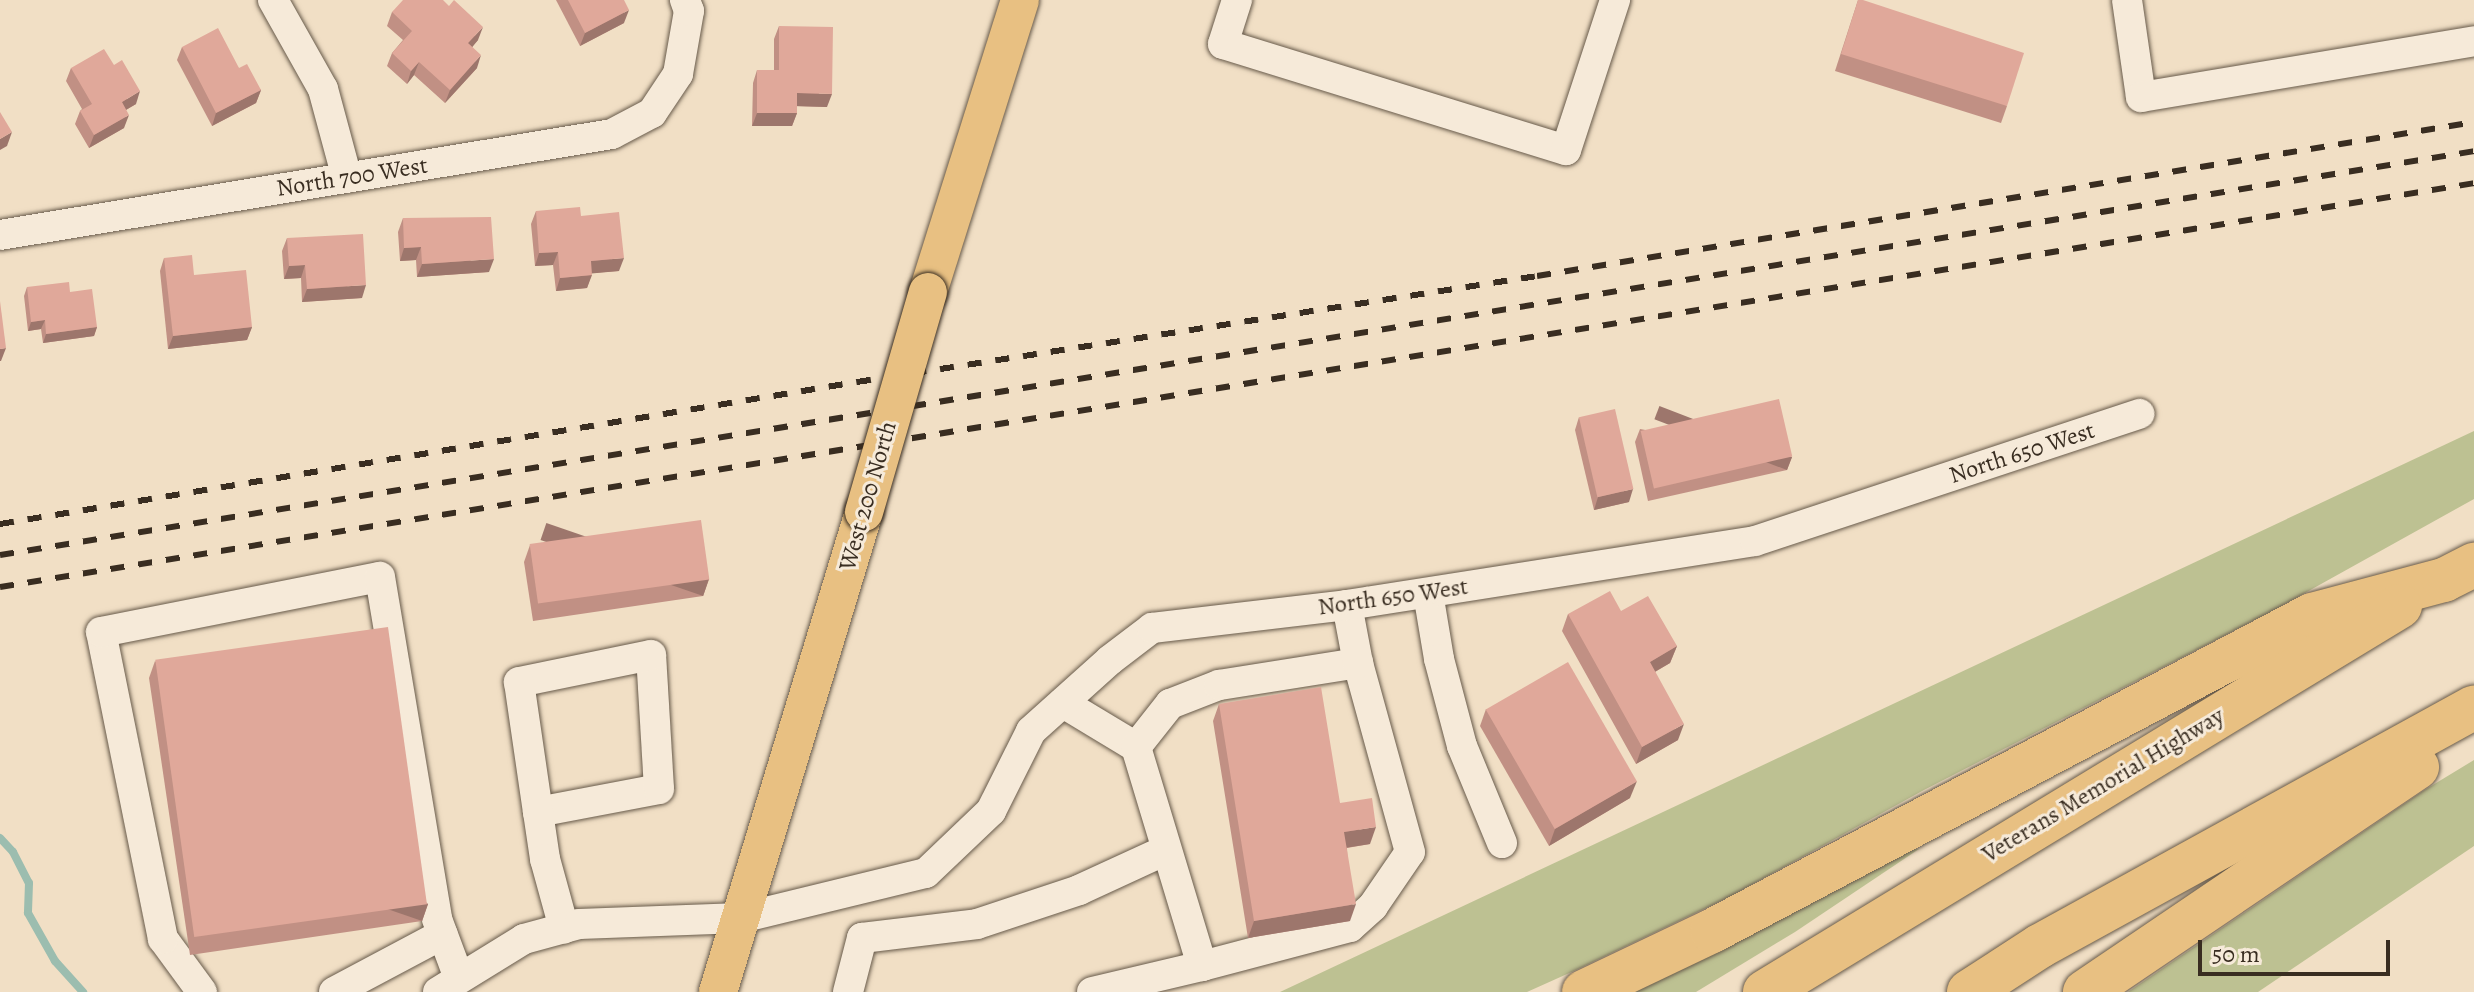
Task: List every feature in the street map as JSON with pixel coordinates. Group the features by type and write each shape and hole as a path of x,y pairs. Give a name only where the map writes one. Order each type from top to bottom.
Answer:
{"highway":[{"path":"1584,992 1712,931 2312,615 2459,572"},
{"name":"Veterans Memorial Highway","path":"1765,992 2459,572"},
{"path":"1969,992 2040,946 2474,707"},
{"path":"2085,992 2474,728"}],"main road":[{"name":"West 200 North","path":"718,992 928,292 1020,0"}],"street":[{"path":"273,0 323,89 347,178"},
{"name":"North 700 West","path":"0,235 612,134 652,113 678,74 689,11 685,0"},
{"path":"1237,0 1223,44 1566,150 1615,0"},
{"path":"2127,0 2141,97 2474,41"},
{"name":"North 650 West","path":"448,985 524,939 579,924 741,918 926,873 991,811 1031,731 1152,628 1347,605 1755,541 2140,414"},
{"path":"202,992 163,939 101,632 380,577 443,934 448,985"},
{"path":"1428,593 1439,659 1462,746 1502,843"},
{"path":"1092,992 1350,927 1373,906 1410,852 1358,663 1347,605"},
{"path":"538,812 659,789 651,655 519,682 538,812 545,859 564,928"},
{"path":"1136,747 1170,704 1219,685 1358,663"},
{"path":"1063,703 1136,747 1202,966"},
{"path":"848,992 862,938 977,924 1079,890 1166,850"},
{"path":"334,992 443,934"}],"green space":[{"path":"2474,431 2474,499 2276,609 1924,790 1731,896 1576,970 1527,992 1280,992"},
{"path":"2474,760 2474,846 2258,992 2128,992 2423,791"},
{"path":"1919,849 1795,932 1696,992 1625,992 1903,850"}],"building":[{"path":"403,0 443,0 449,6 454,0 483,27 468,43 481,55 450,90 419,62 411,71 392,53 412,31 392,12"},
{"path":"568,0 624,0 629,10 585,33"},
{"path":"1858,0 2024,53 2007,106 1841,54"},
{"path":"779,26 833,27 832,94 797,93 797,113 757,113 757,70 779,70"},
{"path":"218,28 239,68 247,64 261,90 216,113 182,47"},
{"path":"104,49 114,65 122,60 140,91 122,102 129,115 94,135 80,111 92,104 71,68"},
{"path":"0,112 12,132 0,139"},
{"path":"580,207 581,216 619,212 624,258 591,261 592,275 560,278 558,252 539,253 536,211"},
{"path":"491,217 494,259 422,264 421,247 404,248 403,218"},
{"path":"363,234 366,285 307,289 305,265 289,266 287,238"},
{"path":"192,255 194,275 246,270 252,327 173,336 164,258"},
{"path":"69,282 70,292 92,289 97,327 46,334 45,320 31,322 27,287"},
{"path":"0,301 6,348 0,349"},
{"path":"1779,399 1792,456 1654,488 1641,431"},
{"path":"1615,409 1633,489 1597,497 1579,417"},
{"path":"701,520 709,579 538,603 530,544"},
{"path":"1610,591 1621,611 1648,596 1677,646 1650,662 1684,724 1642,747 1568,614"},
{"path":"388,627 427,904 194,937 155,660"},
{"path":"1568,662 1637,782 1555,829 1486,710"},
{"path":"1321,687 1340,803 1372,798 1376,827 1344,832 1356,904 1254,921 1219,704"}],"waterway":[{"path":"0,838 13,852 29,883 28,913 55,961 83,992"}],"railway":[{"path":"0,524 857,382 1537,276 2474,122"},
{"path":"0,555 2474,151"},
{"path":"0,587 2474,183"}]}
